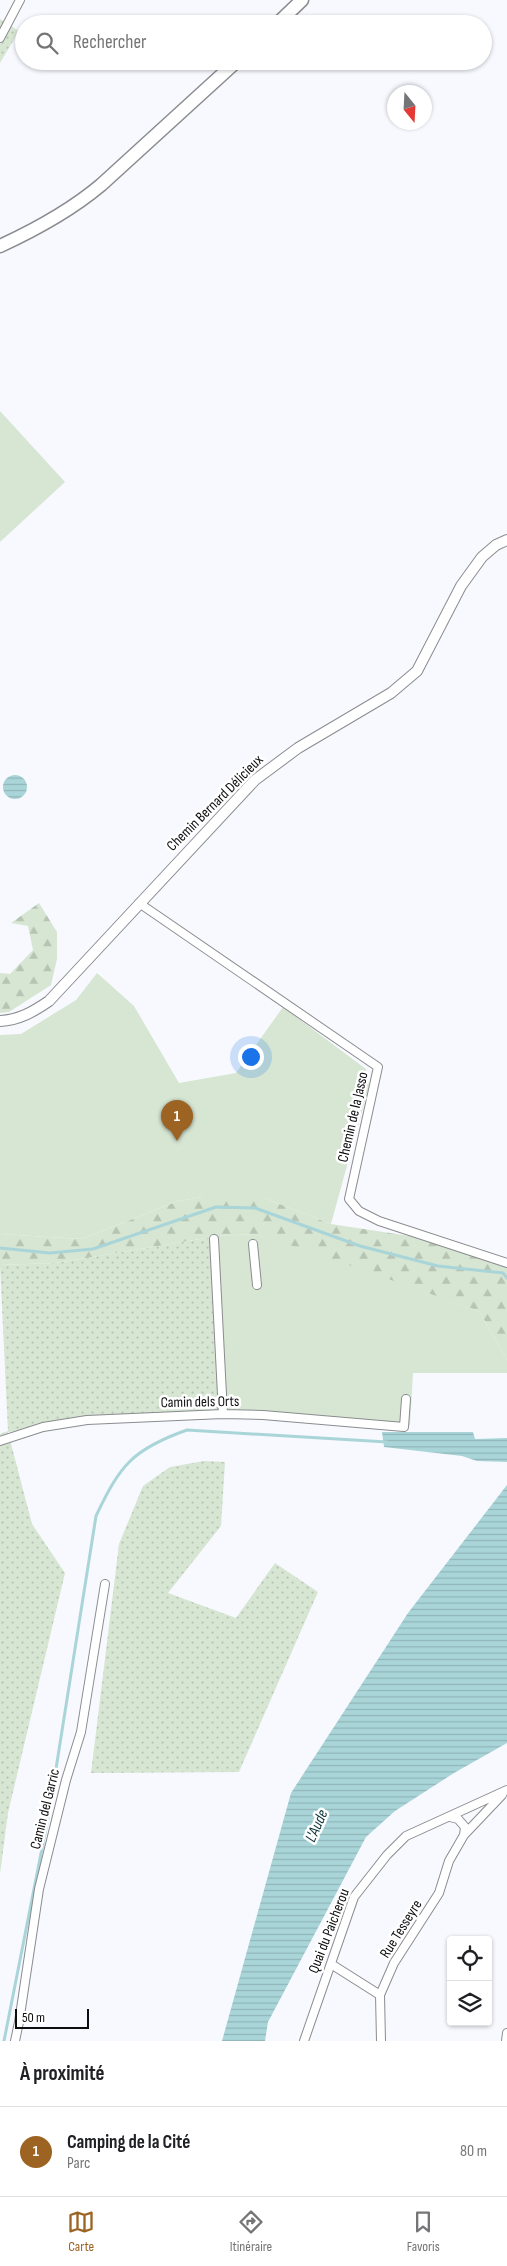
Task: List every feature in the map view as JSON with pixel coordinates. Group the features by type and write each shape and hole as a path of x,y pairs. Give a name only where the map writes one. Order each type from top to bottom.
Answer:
{"main road":[{"path":"286,15 302,0"},
{"path":"0,246 51,221 79,203 102,185 227,70"}],"street":[{"path":"0,38 20,0"},
{"name":"Chemin Bernard Délicieux","path":"0,1021 13,1020 28,1014 49,1001 255,780 298,748 391,694 417,671 462,586 482,557 496,545 507,540"},
{"name":"Chemin de la Jasso","path":"139,903 378,1067 349,1199 359,1211 379,1221 506,1261"},
{"path":"214,1239 223,1414"},
{"path":"253,1244 257,1285"},
{"name":"Camin dels Orts","path":"0,1441 43,1427 87,1420 223,1414 262,1415 404,1427 406,1398"},
{"name":"Camin del Garric","path":"15,2041 39,1889 66,1780 81,1732 105,1584"},
{"name":"Quai du Paicherou","path":"304,2041 354,1896 367,1879 406,1836 506,1791"},
{"name":"Rue Tesseyre","path":"381,2037 380,1995 394,1963 440,1893 449,1861 464,1835 506,1791"},
{"path":"450,1817 458,1819 464,1827 464,1835"},
{"path":"331,1964 380,1995"},
{"path":"506,2041 507,2033"},
{"path":"375,2041 381,2037"}],"green space":[{"path":"0,19 15,28 15,38 0,63"},
{"path":"0,411 65,482 0,542"},
{"path":"39,903 57,932 57,959 51,985 9,1012 0,1013 0,973 10,974 33,950 28,926 11,923"},
{"path":"97,973 134,1006 179,1083 236,1073 283,1007 366,1069 369,1086 331,1224 262,1197 203,1197 178,1201 82,1239 0,1234 0,1035 21,1034 76,1000"},
{"path":"203,1197 262,1197 331,1224 449,1242 507,1261 507,1360 479,1311 255,1234 218,1236 56,1263 0,1265 0,1234 82,1239 178,1201"},
{"path":"255,1234 479,1311 507,1360 507,1373 413,1373 410,1425 227,1410 218,1236"},
{"path":"218,1236 227,1410 158,1415 8,1432 32,1524 65,1573 8,1813 0,1874 0,1434 8,1431 0,1265 56,1263"},
{"path":"204,1461 225,1462 221,1526 168,1593 236,1618 275,1563 318,1592 239,1772 91,1773 119,1544 143,1486 170,1467"}],"water":[{"path":"15,775 20,776 26,782 26,792 20,798 15,799 10,798 4,792 3,787 4,782 10,776"},
{"path":"382,1432 473,1432 475,1439 507,1438 507,1462 477,1461 462,1456 384,1447"},
{"name":"L'Aude","path":"507,1485 507,1743 454,1773 395,1811 366,1837 268,2022 265,2041 222,2041 291,1793 408,1613"}],"waterway":[{"path":"0,1248 50,1253 93,1249 216,1207 255,1208 360,1246 438,1266 503,1273 507,1278"},
{"path":"4,2041 49,1813 96,1516 121,1471 130,1461 153,1444 187,1430 387,1442"}],"place":[{"name":"Camping de la Cité","path":"177,1141"}]}
